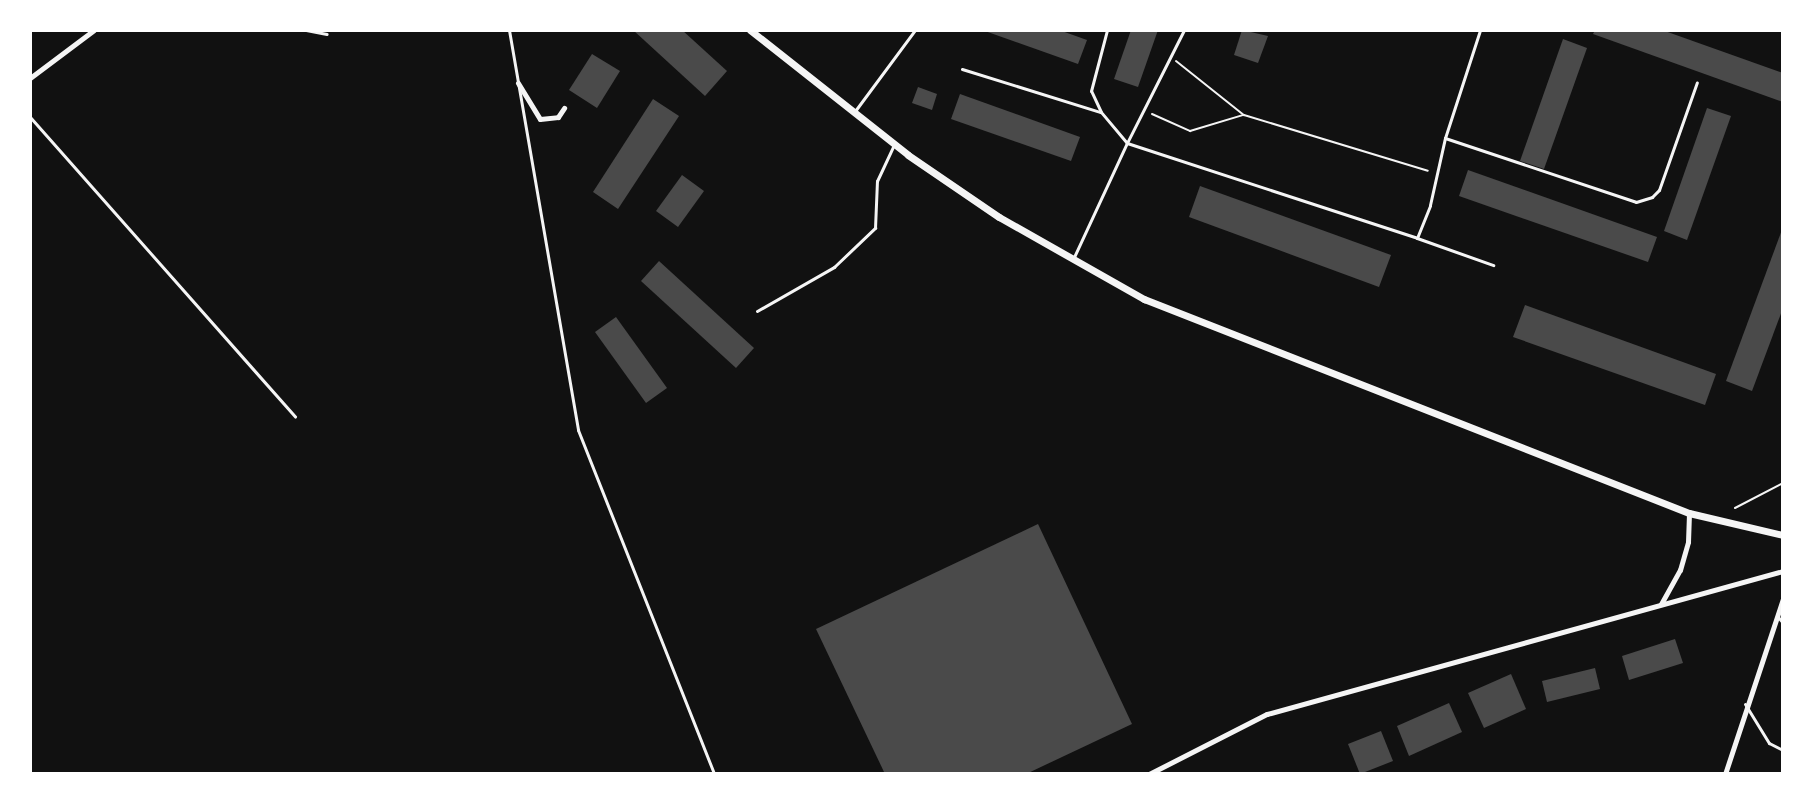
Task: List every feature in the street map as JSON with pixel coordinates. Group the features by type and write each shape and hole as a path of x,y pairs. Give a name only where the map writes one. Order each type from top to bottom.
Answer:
{"street":[{"path":"30,78 94,30"},
{"path":"750,30 894,144 999,217 1144,299 1689,513 1783,535"},
{"path":"518,83 540,119 558,117 564,108"},
{"path":"1661,604 1680,570 1688,542 1689,513"},
{"path":"1149,774 1267,714 1783,571"},
{"path":"1725,774 1745,704 1783,599"}],"lane":[{"path":"306,30 327,34"},
{"path":"509,30 578,430 714,774"},
{"path":"854,113 915,30"},
{"path":"1107,30 1090,91 1101,112 1126,143 1493,265"},
{"path":"1073,259 1126,143 1184,30"},
{"path":"1417,238 1437,174 1444,138 1480,30"},
{"path":"962,69 1101,112"},
{"path":"1444,138 1636,202 1652,197 1659,190 1697,82"},
{"path":"30,117 295,417"},
{"path":"757,311 834,267 875,228 877,181 894,144"},
{"path":"1777,616 1783,623"},
{"path":"1745,704 1769,743 1783,750"}],"path":[{"path":"1171,57 1244,114 1437,174"},
{"path":"1144,110 1190,130 1244,114"},
{"path":"1735,508 1783,483"}],"building":[{"path":"633,30 682,30 727,71 705,96"},
{"path":"982,30 1059,30 1087,40 1078,64"},
{"path":"1131,30 1158,30 1138,87 1114,79"},
{"path":"1242,30 1268,36 1258,63 1234,55"},
{"path":"1595,30 1662,30 1783,73 1783,102 1593,34"},
{"path":"1563,39 1587,48 1544,169 1520,161"},
{"path":"592,54 620,71 597,108 569,90"},
{"path":"918,87 937,94 932,110 912,103"},
{"path":"960,94 1080,137 1071,161 951,119"},
{"path":"653,99 679,116 618,209 593,192"},
{"path":"1707,108 1731,116 1687,240 1664,231"},
{"path":"1468,170 1657,237 1648,262 1459,196"},
{"path":"682,175 704,191 678,227 656,211"},
{"path":"1200,186 1391,255 1379,287 1189,217"},
{"path":"1783,227 1783,308 1752,391 1726,381"},
{"path":"659,261 754,348 736,368 641,281"},
{"path":"1525,305 1716,374 1705,405 1513,337"},
{"path":"616,317 667,388 646,403 595,332"},
{"path":"1038,524 1132,724 1026,774 885,774 816,629"},
{"path":"1675,639 1683,663 1629,680 1622,656"},
{"path":"1595,668 1600,689 1547,702 1542,681"},
{"path":"1511,674 1526,709 1484,728 1468,693"},
{"path":"1449,703 1462,732 1409,756 1397,726"},
{"path":"1381,731 1393,761 1360,774 1348,744"}]}
